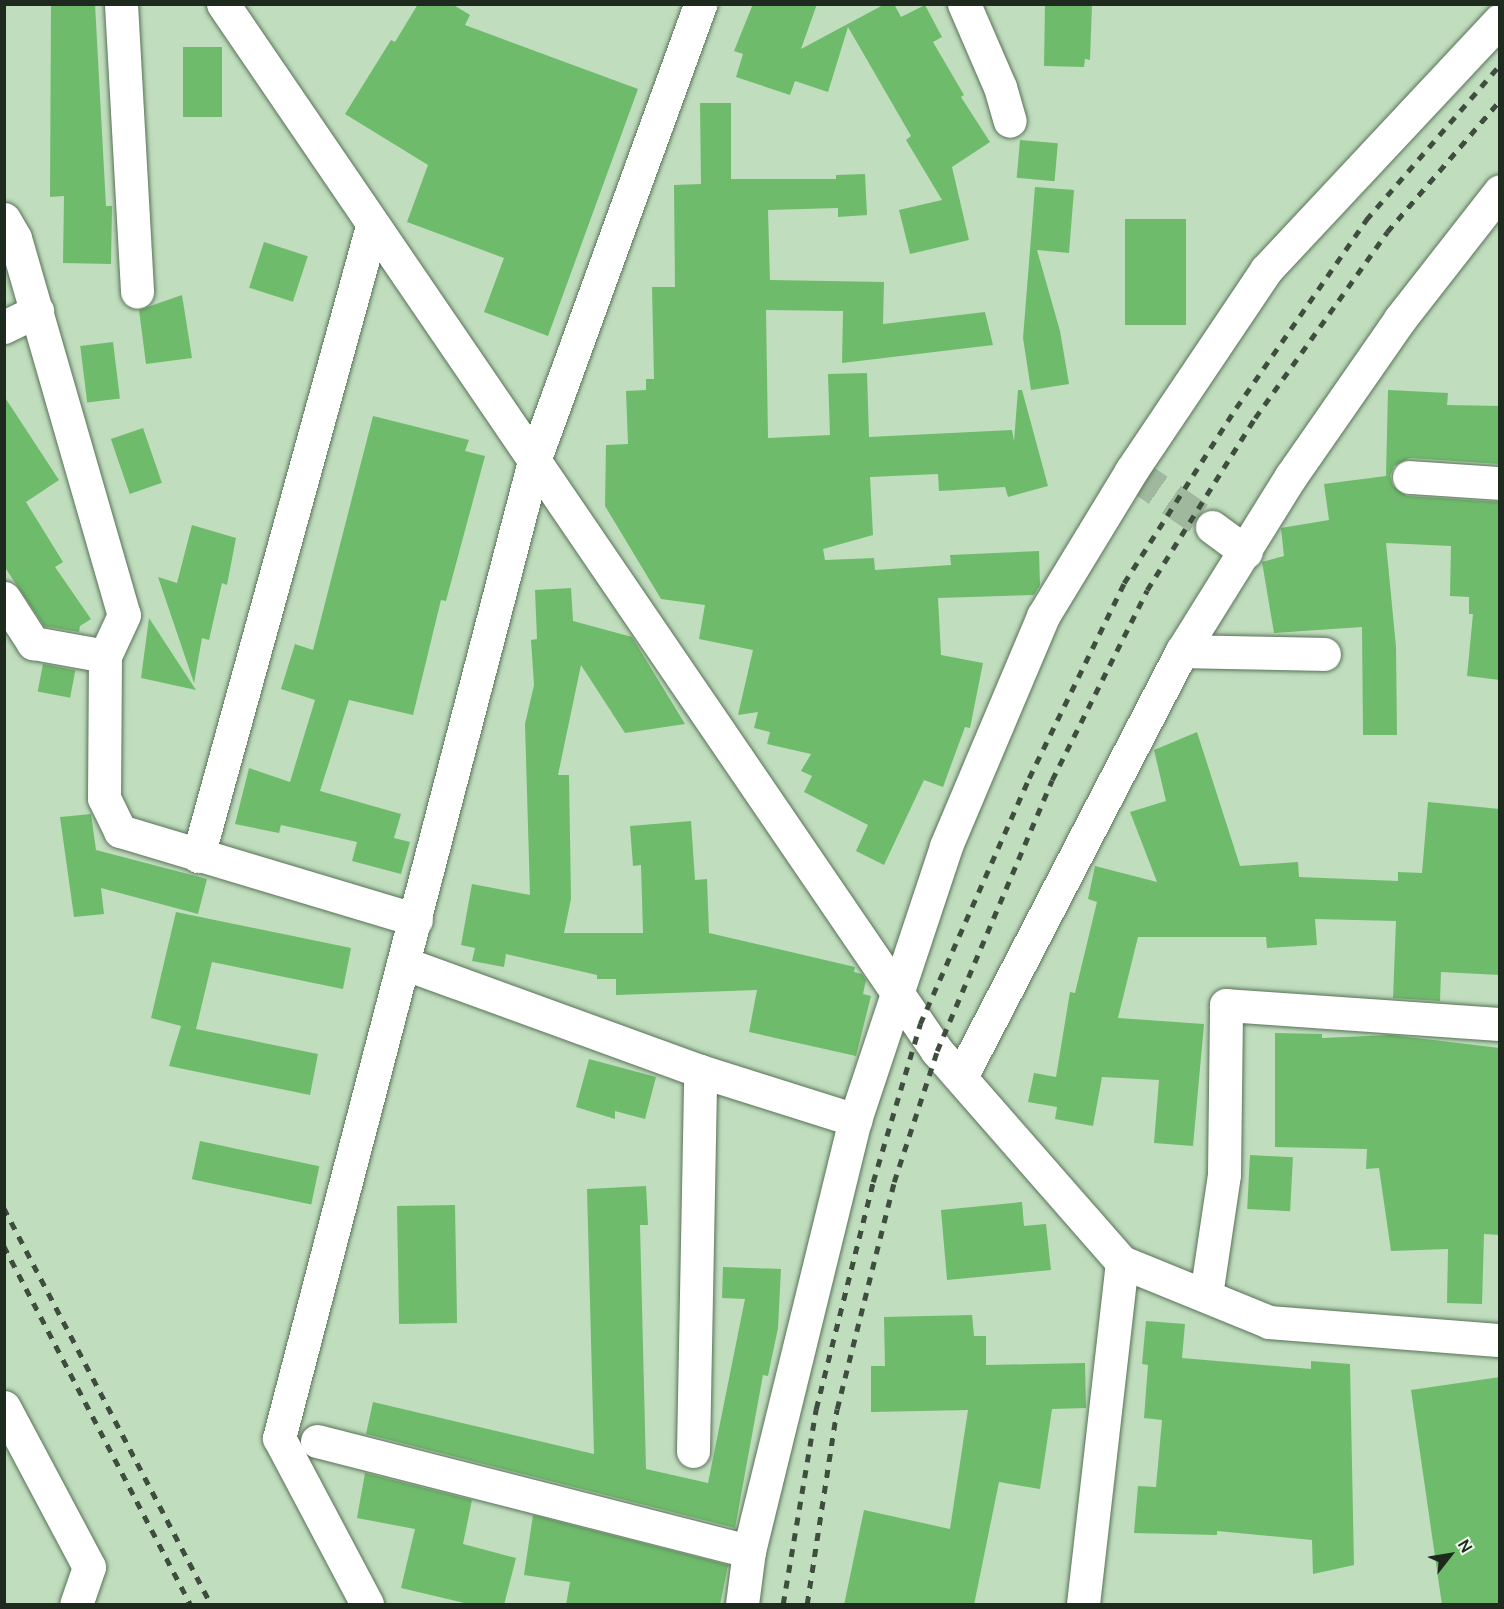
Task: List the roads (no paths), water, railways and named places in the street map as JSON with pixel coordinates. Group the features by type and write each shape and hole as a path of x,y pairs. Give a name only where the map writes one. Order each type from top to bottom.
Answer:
{"street":[{"path":"121,4 137,292"},
{"path":"223,4 372,226 896,990 961,1077 1122,1262 1269,1322 1500,1340"},
{"path":"367,1605 279,1438 406,964 534,461 700,4"},
{"path":"964,4 1000,87 1010,121"},
{"path":"742,1605 749,1551 855,1120 896,990 946,846 1043,616 1131,471 1266,270 1500,20"},
{"path":"961,1077 1182,651 1246,552 1291,476 1400,319 1500,191"},
{"path":"4,219 15,238 124,615 105,656 104,798 120,831 416,920"},
{"path":"198,855 372,226"},
{"path":"4,327 37,311"},
{"path":"1409,477 1500,483"},
{"path":"1212,527 1246,552"},
{"path":"4,598 33,643 105,656"},
{"path":"1182,651 1324,654"},
{"path":"406,964 700,1071 855,1120"},
{"path":"1206,1295 1224,1174 1226,1005 1500,1024"},
{"path":"693,1451 700,1071"},
{"path":"1083,1605 1122,1262"},
{"path":"4,1407 89,1567 76,1605"},
{"path":"317,1441 749,1551"}],"tunnel":[{"path":"1131,471 1212,527"}],"railway":[{"path":"783,1604 816,1409 873,1182 920,1024 1029,778 1124,583 1236,408 1366,220 1500,65"},
{"path":"807,1604 837,1409 894,1182 937,1051 1052,780 1147,590 1255,418 1387,232 1500,100"},
{"path":"4,1208 211,1604"},
{"path":"4,1246 190,1604"}]}
